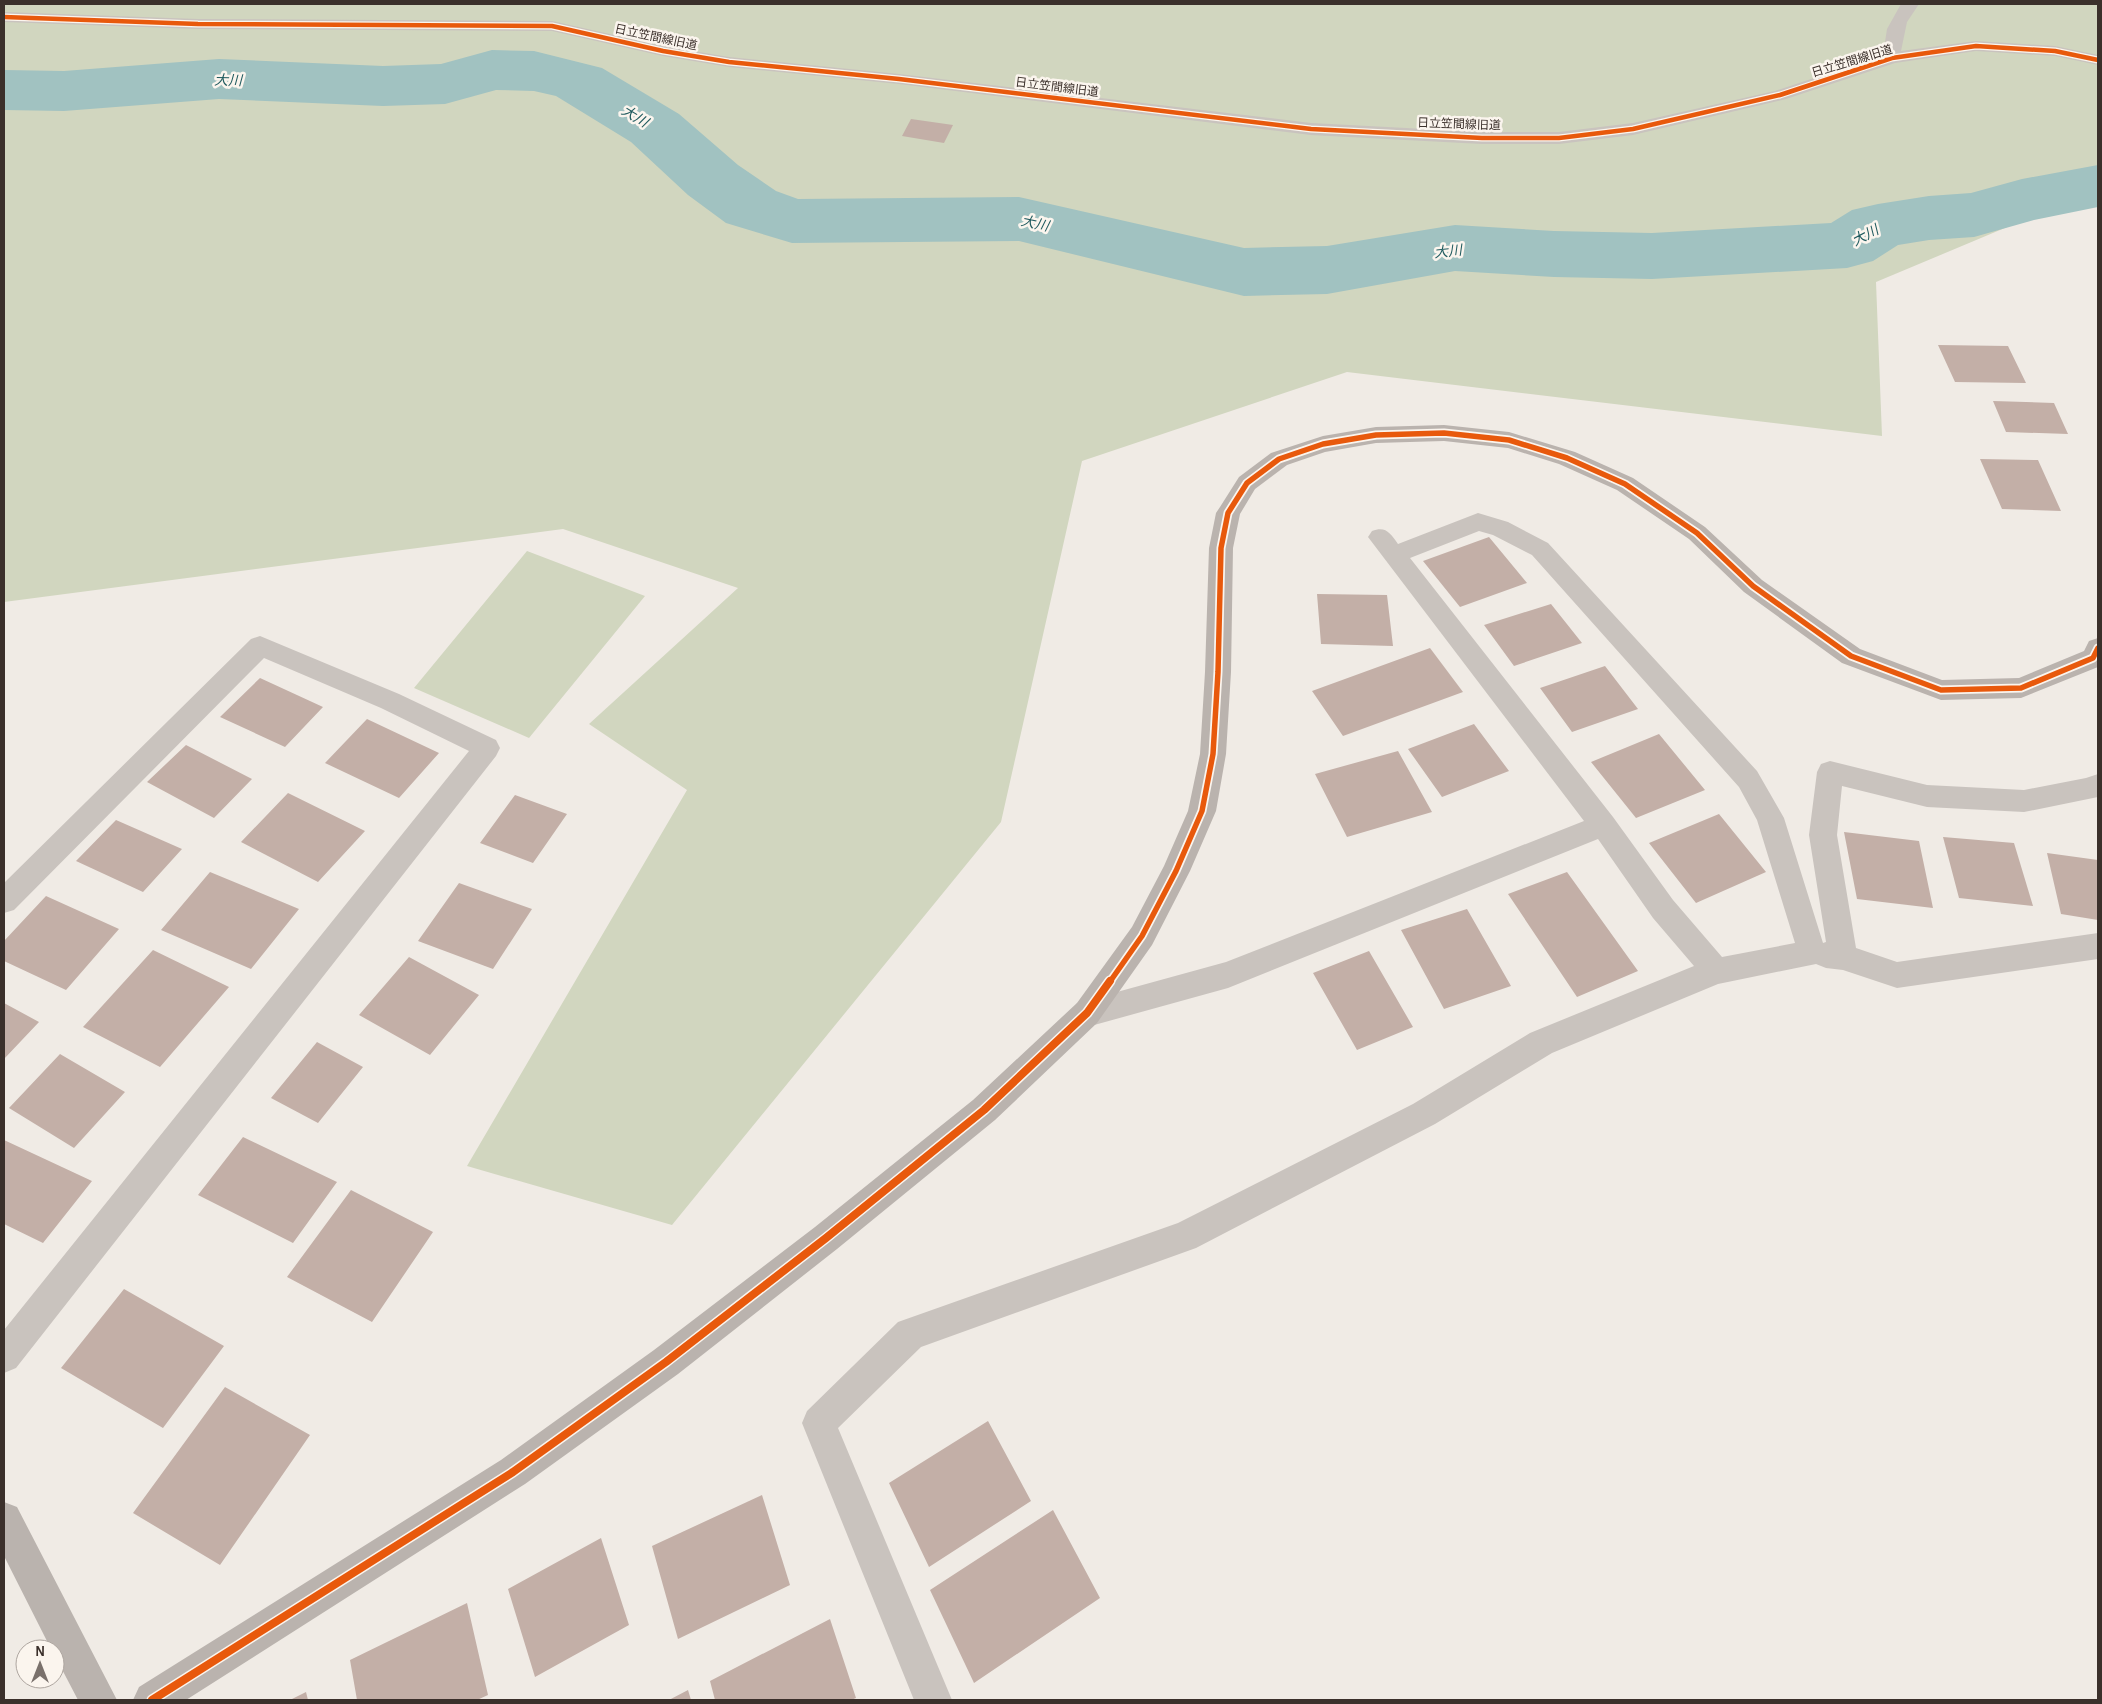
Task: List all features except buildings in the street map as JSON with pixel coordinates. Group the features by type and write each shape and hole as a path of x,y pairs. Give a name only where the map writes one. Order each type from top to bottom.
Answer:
{"street":[{"path":"1892,58 1891,46 1895,29 1902,12 1910,4"},
{"name":"日立笠間線旧道","path":"4,17 198,24 552,26 664,51 728,62 899,79 1311,129 1482,138 1559,138 1633,129 1780,95 1892,58 1976,46 2055,51 2098,60"},
{"path":"152,1700 514,1472 666,1362 826,1238 984,1110 1087,1013 1142,936 1176,871 1202,811 1213,754 1218,672 1221,548 1226,522 1228,513 1248,484 1279,459 1323,444 1376,435 1444,433 1509,440 1567,458 1626,484 1697,533 1753,586 1851,656 1941,690 2020,688 2093,658 2098,648"},
{"path":"1716,970 1663,909 1603,825 1387,546 1478,522 1500,528 1540,549 1748,779 1770,818 1812,953"},
{"path":"4,901 260,646 390,701 487,748 4,1356"},
{"path":"1844,957 1823,834 1830,772 1927,796 2024,801 2090,789 2098,785"},
{"path":"1087,1013 1228,975 1603,825"},
{"path":"932,1700 819,1423 910,1334 1185,1237 1424,1114 1540,1044 1716,970 1812,953 1844,957 1897,975 2098,946"},
{"path":"4,1520 98,1700"}],"green space":[{"path":"4,4 2098,4 2098,189 1876,282 1882,436 1347,372 1082,461 1001,822 672,1225 467,1166 687,790 589,724 738,588 563,529 4,602"},
{"path":"527,551 645,596 529,738 414,688"}],"waterway":[{"name":"大川","path":"4,90 64,91 219,79 383,86 445,84 492,70 534,71 579,82 655,128 713,180 751,207 792,221 1019,219 1244,272 1327,270 1455,248 1554,254 1652,256 1847,245 1878,226 1929,218 1974,215 2022,201 2098,186"}],"cycle path":[{"path":"4,17 198,24 552,26 663,51 729,62 899,79 1311,129 1482,138 1559,138 1633,129 1780,95 1892,58 1976,46 2055,51 2098,60"},
{"path":"152,1700 513,1472 666,1362 826,1238 984,1110 1087,1013 1142,936 1176,871 1202,811 1213,754 1218,672 1221,548 1228,513 1247,483 1279,459 1323,444 1376,435 1444,433 1509,440 1567,458 1625,484 1697,533 1753,586 1851,656 1941,690 2021,688 2093,658 2098,648"}]}
